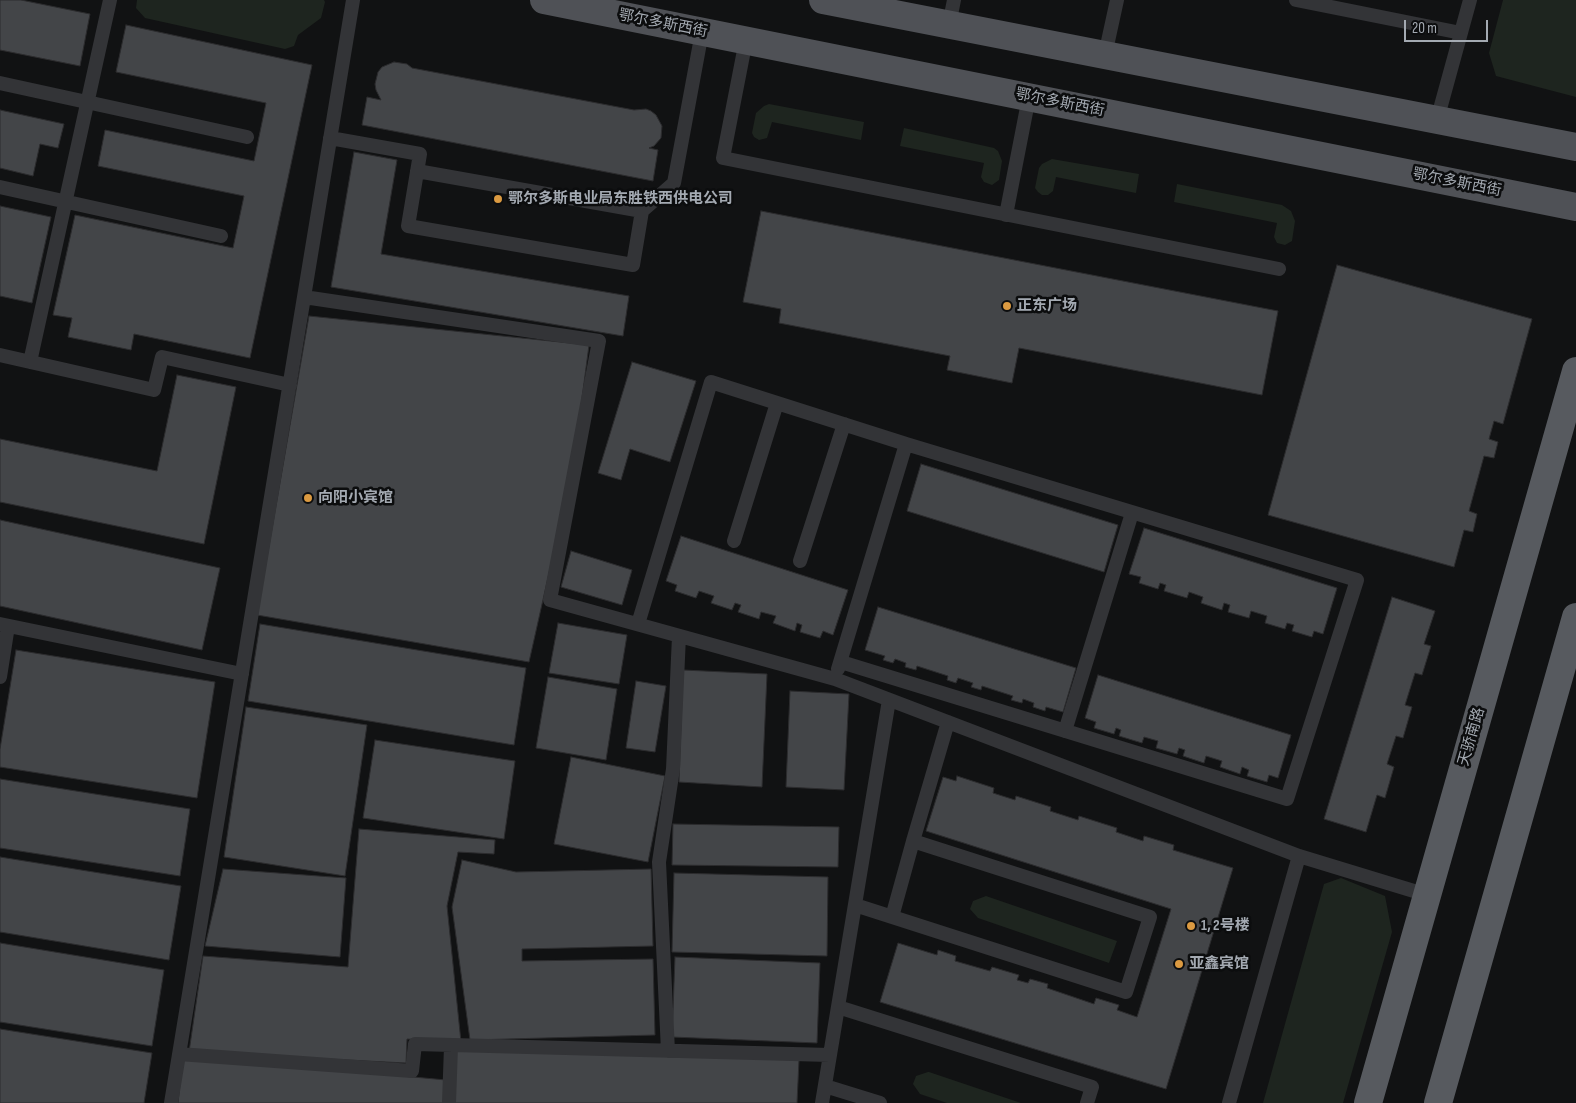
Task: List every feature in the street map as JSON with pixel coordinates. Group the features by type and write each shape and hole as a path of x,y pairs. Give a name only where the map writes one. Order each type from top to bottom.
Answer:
{"highway":[{"name":"天骄南路","path":"1368,1103 1576,371"},
{"path":"1438,1103 1576,617"}],"main road":[{"name":"鄂尔多斯西街","path":"544,0 1576,206"},
{"path":"823,0 952,12 1105,55 1576,147"}],"lane":[{"path":"30,362 64,201 110,0"},
{"path":"171,1103 353,0"},
{"path":"1105,55 1117,0"},
{"path":"1296,0 1461,32"},
{"path":"1437,120 1470,0"},
{"path":"330,138 420,154 408,226 633,265 642,212 674,183 702,32"},
{"path":"746,40 723,158 1279,269"},
{"path":"0,83 247,137"},
{"path":"1006,215 1030,97"},
{"path":"417,172 642,212"},
{"path":"0,187 221,236"},
{"path":"304,297 599,341 550,600 835,679 1299,856 1427,895"},
{"path":"0,355 154,390 162,357 290,385"},
{"path":"638,624 711,382 906,444 1357,580 1287,799 841,662"},
{"path":"734,541 777,403"},
{"path":"800,560 844,424"},
{"path":"835,679 906,444"},
{"path":"1064,731 1132,513"},
{"path":"0,677 4,625 242,674"},
{"path":"668,1051 659,862 673,769 679,636"},
{"path":"822,1103 889,700"},
{"path":"892,917 948,722"},
{"path":"855,905 1126,992 1150,917 914,840"},
{"path":"1229,1103 1299,856"},
{"path":"838,1007 1092,1087 1087,1103"},
{"path":"179,1054 412,1071 415,1044 830,1055"},
{"path":"449,1103 451,1046"},
{"path":"825,1086 880,1103"}],"shaded area":[{"path":"137,0 324,0 325,2 321,18 298,35 294,46 285,49 145,18 136,8"},
{"path":"1503,0 1576,0 1576,97 1496,76 1489,53"},
{"path":"769,104 864,122 861,140 772,122 767,138 759,140 752,133 756,113"},
{"path":"904,128 994,148 998,151 1002,161 999,180 992,185 984,182 981,177 984,163 900,146"},
{"path":"1052,159 1139,174 1136,193 1056,177 1053,191 1048,195 1042,195 1035,188 1039,168 1042,164"},
{"path":"1177,184 1282,205 1291,211 1295,221 1292,241 1285,245 1277,243 1274,237 1277,223 1174,202"},
{"path":"1341,878 1385,896 1392,932 1343,1103 1263,1103 1324,884"},
{"path":"986,896 1117,941 1109,963 978,918 970,909 973,901"},
{"path":"928,1072 1021,1103 947,1103 920,1094 913,1084 916,1076"}],"building":[{"path":"0,0 21,0 90,14 80,66 0,50"},
{"path":"126,25 312,65 250,358 134,334 131,350 68,337 72,318 53,315 75,215 233,248 244,196 98,166 105,130 254,161 266,103 116,72"},
{"path":"394,62 407,64 412,68 634,110 646,109 651,111 656,115 662,126 661,138 654,146 649,148 658,150 653,181 362,125 367,97 381,100 375,84 378,72 382,67"},
{"path":"0,110 64,124 58,148 40,144 33,176 0,168"},
{"path":"354,152 397,160 381,254 629,296 623,336 331,287"},
{"path":"0,206 51,217 32,303 0,296"},
{"name":"正东广场","path":"761,211 1278,311 1262,395 1019,348 1012,383 947,370 950,356 779,323 781,309 743,302"},
{"path":"1337,265 1532,319 1503,424 1494,421 1489,439 1498,442 1494,458 1484,456 1469,511 1477,514 1473,532 1464,530 1454,567 1268,515"},
{"path":"309,316 589,345 573,466 529,662 257,615"},
{"path":"632,362 696,381 670,462 630,449 621,480 598,473"},
{"path":"177,375 236,387 204,544 0,502 0,439 157,471"},
{"path":"921,464 1118,525 1104,572 907,511"},
{"path":"0,520 220,568 202,650 0,606"},
{"path":"1144,528 1337,588 1323,634 1314,631 1312,637 1292,631 1294,625 1287,623 1285,629 1265,623 1267,616 1251,611 1249,618 1228,612 1230,605 1224,603 1222,610 1201,603 1203,597 1189,592 1187,598 1164,591 1166,585 1160,583 1158,589 1139,583 1141,577 1129,574"},
{"path":"681,536 848,590 833,635 823,631 820,638 800,632 802,625 797,623 795,631 773,623 776,616 761,612 759,619 738,612 741,605 735,603 732,610 711,603 714,596 699,591 696,598 675,591 677,585 666,581"},
{"path":"571,551 632,570 622,605 561,587"},
{"path":"1392,597 1435,611 1424,644 1431,646 1422,675 1415,673 1405,705 1412,707 1403,738 1396,736 1387,764 1394,767 1385,798 1377,795 1366,832 1324,819"},
{"path":"878,607 1076,668 1063,712 1046,707 1045,711 1033,707 1034,703 1023,699 1022,703 1011,700 1013,696 982,686 981,690 971,687 973,683 958,678 956,683 947,680 948,676 917,666 916,670 905,667 906,663 895,659 893,663 883,660 885,656 865,650"},
{"path":"558,623 627,635 619,684 549,673"},
{"path":"260,624 526,668 514,745 248,701"},
{"path":"16,650 215,682 197,798 0,767 0,749"},
{"path":"683,670 767,674 762,787 679,782"},
{"path":"1098,675 1291,735 1278,778 1269,775 1267,782 1247,776 1249,770 1242,767 1240,774 1220,767 1222,761 1206,756 1204,763 1183,756 1185,750 1179,748 1177,754 1156,748 1158,741 1144,737 1142,743 1119,736 1121,730 1116,728 1114,734 1094,728 1096,722 1085,718"},
{"path":"548,677 617,689 606,760 536,748"},
{"path":"636,681 666,686 655,752 626,748"},
{"path":"790,691 849,694 844,790 786,787"},
{"path":"246,707 367,725 345,876 224,857"},
{"path":"375,740 515,761 504,839 363,818"},
{"path":"571,757 665,776 648,862 554,844"},
{"name":"1, 2号楼","path":"957,776 994,788 993,793 1015,800 1016,796 1051,807 1050,811 1078,820 1079,816 1117,828 1116,832 1143,841 1144,836 1174,845 1173,850 1233,868 1166,1089 880,1002 898,943 937,955 938,950 956,956 955,961 990,971 992,967 1019,975 1017,980 1028,983 1030,979 1048,984 1047,988 1094,1004 1096,998 1119,1005 1117,1010 1137,1017 1171,909 926,831 943,777 956,781"},
{"path":"0,779 190,809 180,876 0,848"},
{"path":"673,824 839,827 838,867 672,865"},
{"path":"359,829 495,840 494,854 458,852 447,906 461,1042 407,1039 406,1063 189,1052 203,956 348,967"},
{"path":"0,857 181,886 169,960 0,932"},
{"path":"462,860 516,872 651,869 653,946 522,949 522,961 653,959 655,1035 470,1040 452,907"},
{"path":"223,869 346,878 340,957 205,946"},
{"path":"674,873 828,877 827,956 672,952"},
{"path":"0,943 164,970 152,1046 0,1022"},
{"path":"675,957 820,963 817,1043 672,1037"},
{"path":"0,1029 152,1053 144,1103 0,1103"},
{"path":"455,1047 799,1060 797,1103 453,1103"},
{"path":"183,1056 446,1080 444,1103 178,1103"}],"place":[{"name":"鄂尔多斯电业局东胜铁西供电公司","path":"498,199"},
{"name":"正东广场","path":"1007,306"},
{"name":"向阳小宾馆","path":"308,498"},
{"name":"1, 2号楼","path":"1191,926"},
{"name":"亚鑫宾馆","path":"1179,964"}]}
